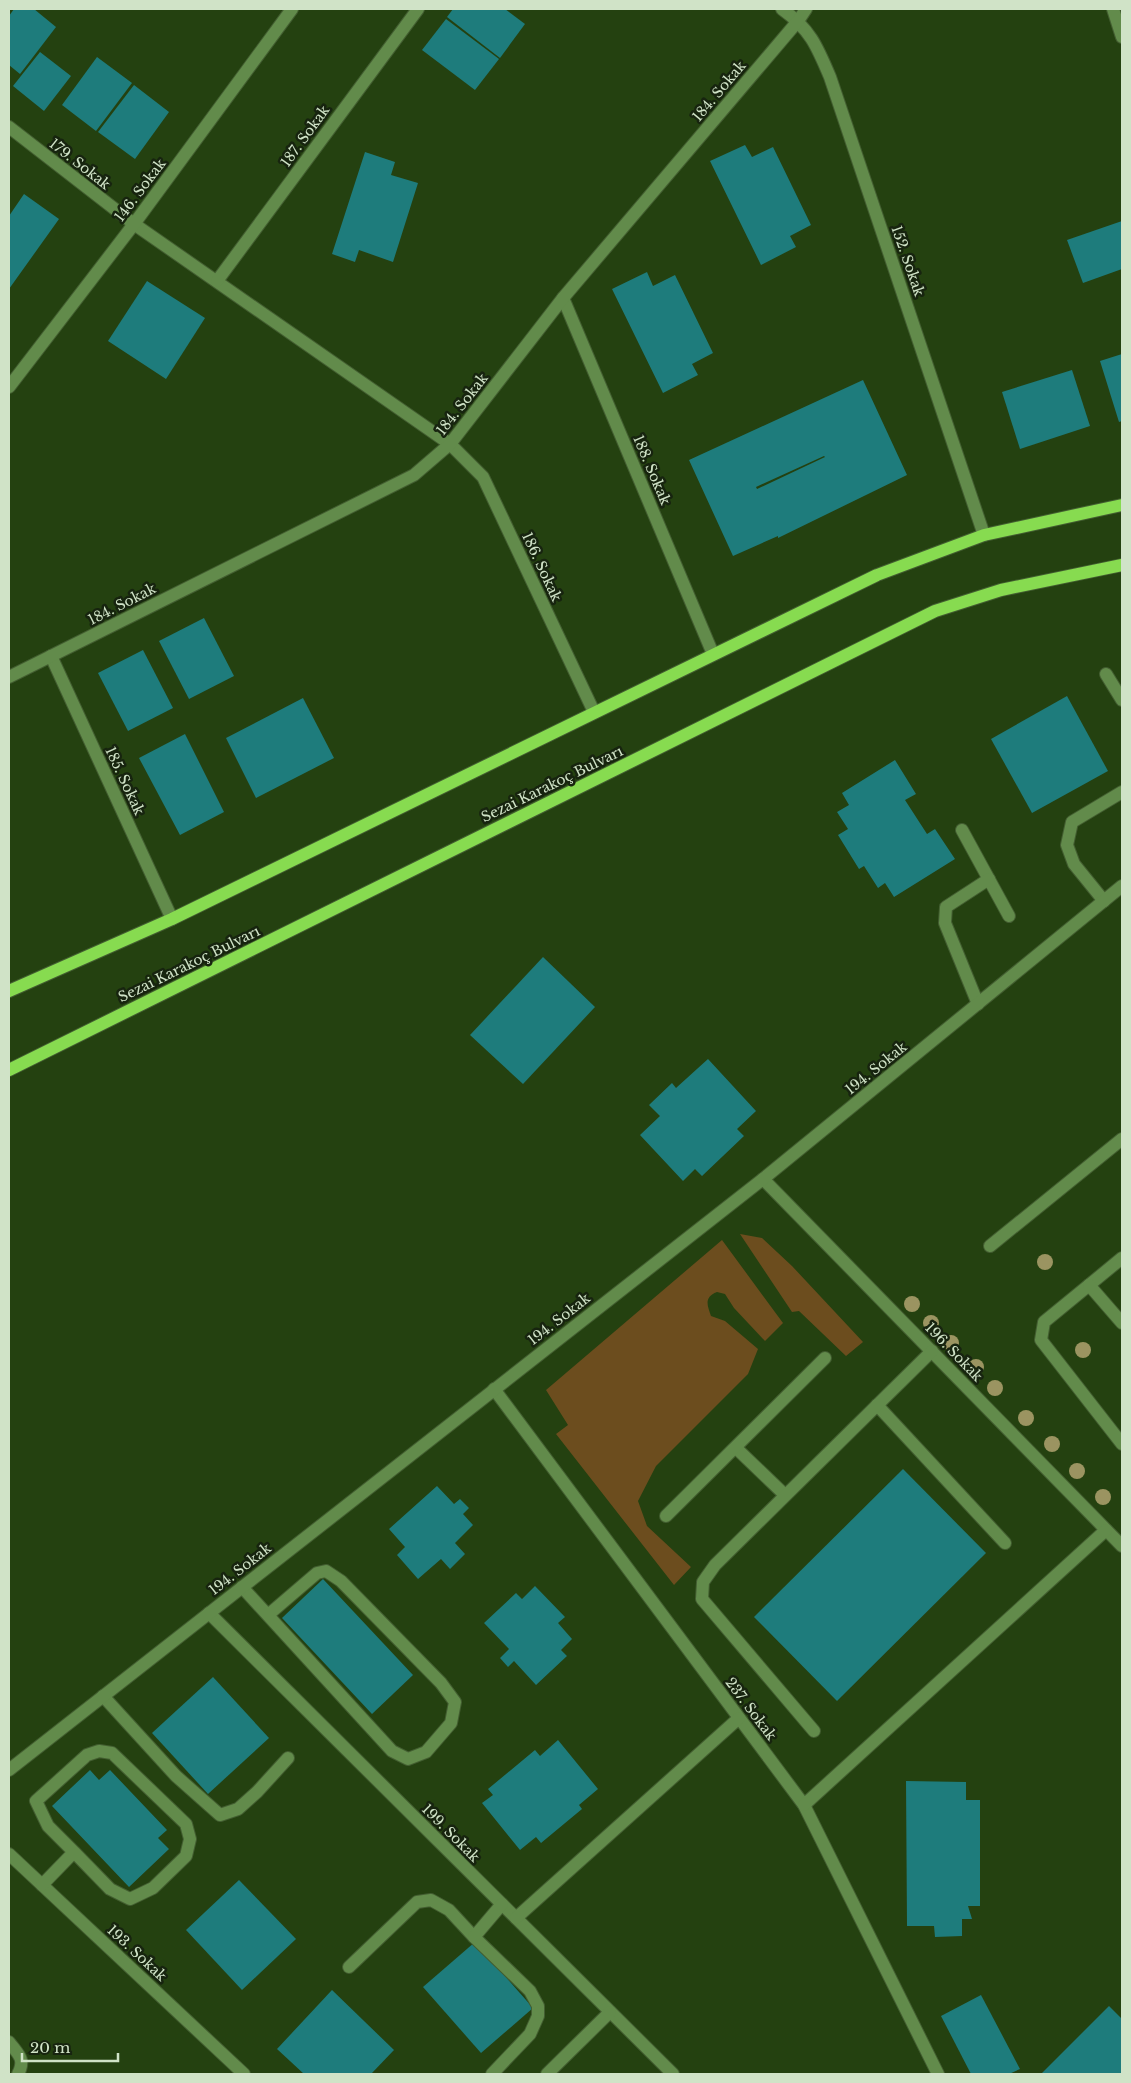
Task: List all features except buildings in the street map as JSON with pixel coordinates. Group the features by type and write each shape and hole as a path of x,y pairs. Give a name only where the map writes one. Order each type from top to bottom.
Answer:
{"main road":[{"path":"9,991 172,919 877,574 984,535 1122,505"},
{"name":"Sezai Karakoç Bulvarı","path":"9,1070 935,611 1002,590 1122,566"}],"street":[{"name":"146. Sokak","path":"9,387 134,224 292,9"},
{"name":"187. Sokak","path":"217,281 418,9"},
{"name":"152. Sokak","path":"782,9 798,21 816,44 830,77 984,535"},
{"name":"184. Sokak","path":"9,677 414,475 450,444 563,298 798,21 806,9"},
{"path":"1113,9 1122,37"},
{"name":"179. Sokak","path":"9,127 134,224 217,281"},
{"name":"186. Sokak","path":"217,281 450,444 483,477 594,712"},
{"name":"188. Sokak","path":"563,298 713,654"},
{"name":"185. Sokak","path":"51,656 172,919"},
{"path":"1106,674 1122,700"},
{"path":"1104,901 1074,864 1067,845 1072,822 1122,792"},
{"path":"962,830 1009,916"},
{"path":"978,1004 944,923 946,907 989,879"},
{"name":"194. Sokak","path":"9,1770 763,1179 1122,886"},
{"path":"990,1246 1122,1138"},
{"name":"196. Sokak","path":"763,1179 1122,1546"},
{"path":"1122,1258 1044,1322 1041,1340 1122,1444"},
{"path":"1089,1285 1122,1323"},
{"path":"814,1731 702,1599 703,1582 715,1565 932,1351"},
{"path":"666,1516 824,1358"},
{"name":"237. Sokak","path":"494,1389 804,1805 938,2074"},
{"path":"877,1405 1005,1543"},
{"path":"736,1448 785,1496"},
{"path":"804,1805 1106,1530"},
{"path":"242,1586 268,1615 392,1751 408,1759 426,1752 451,1723 455,1702 441,1683 342,1581 326,1571 317,1573 268,1615"},
{"name":"199. Sokak","path":"209,1613 673,2074"},
{"path":"103,1696 176,1776 220,1815 238,1809 257,1792 288,1758"},
{"path":"516,1918 739,1718"},
{"path":"99,1751 112,1752 186,1824 190,1839 186,1856 153,1888 130,1899 110,1889 74,1852 48,1826 36,1801 87,1755 99,1751"},
{"path":"42,1885 74,1852"},
{"name":"193. Sokak","path":"9,1854 244,2074"},
{"path":"349,1967 418,1902 431,1900 448,1910 530,1991 538,2006 538,2016 530,2034 492,2074"},
{"path":"474,1936 502,1904"},
{"path":"547,2074 610,2012"},
{"path":"9,2042 21,2057 22,2066 18,2074"}],"shaded area":[{"path":"740,1234 762,1238 792,1266 863,1342 846,1356 799,1311 792,1312"},
{"path":"722,1240 783,1323 765,1341 734,1308 725,1294 717,1292 708,1299 711,1316 725,1321 758,1349 748,1374 656,1466 638,1501 647,1526 691,1567 674,1585 556,1434 568,1425 546,1390"}]}
